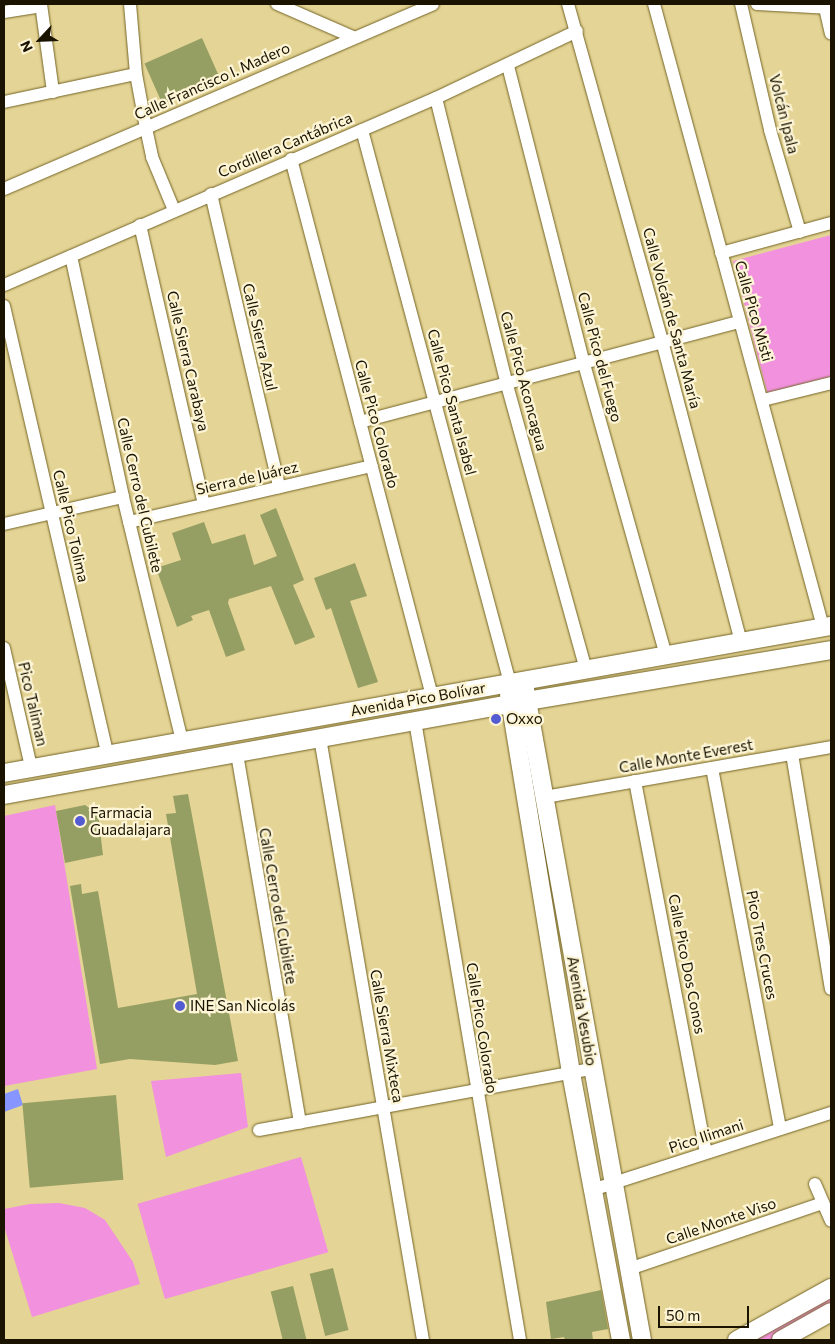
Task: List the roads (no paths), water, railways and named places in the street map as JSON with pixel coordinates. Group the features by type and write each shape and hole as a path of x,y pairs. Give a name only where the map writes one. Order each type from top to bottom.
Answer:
{"street":[{"path":"130,4 136,74 152,157 174,210"},
{"path":"277,4 353,37"},
{"name":"Calle Francisco I. Madero","path":"4,189 433,4"},
{"name":"Calle Volcán de Santa María","path":"568,4 662,341 741,642"},
{"name":"Calle Pico Misti","path":"654,4 738,322 763,400 827,626"},
{"name":"Volcán Ipala","path":"741,4 770,130 800,232"},
{"path":"757,4 828,8 831,33"},
{"path":"4,12 41,5 52,92"},
{"name":"Cordillera Cantábrica","path":"4,285 291,159 436,98 508,66 577,31"},
{"name":"Calle Pico del Fuego","path":"508,66 584,364 666,656"},
{"path":"4,102 136,74"},
{"name":"Calle Pico Aconcagua","path":"436,98 507,385 586,670"},
{"name":"Calle Pico Santa Isabel","path":"362,130 435,403 516,682"},
{"name":"Calle Pico Colorado","path":"291,159 432,696"},
{"name":"Calle Sierra Azul","path":"211,194 278,488"},
{"path":"721,253 831,223"},
{"name":"Calle Sierra Carabaya","path":"140,225 204,505"},
{"name":"Calle Cerro del Cubilete","path":"71,256 123,497 182,740"},
{"name":"Calle Pico Tolima","path":"4,306 107,753"},
{"path":"360,422 507,385 662,341 738,322"},
{"path":"763,400 831,383"},
{"name":"Sierra de Juárez","path":"129,522 372,466"},
{"path":"4,524 123,497"},
{"name":"Avenida Pico Bolívar","path":"4,772 827,626"},
{"name":"Pico Taliman","path":"4,648 31,767"},
{"name":"Avenida Pico Bolívar","path":"4,795 527,700 831,650"},
{"name":"Avenida Vesubio","path":"516,682 527,700 546,797 592,1069 642,1340"},
{"name":"Avenida Vesubio","path":"516,682 509,704 571,1073 620,1340"},
{"name":"Calle Pico Colorado","path":"415,721 476,1090 520,1340"},
{"name":"Calle Sierra Mixteca","path":"320,738 423,1340"},
{"name":"Calle Monte Everest","path":"546,797 831,747"},
{"name":"Calle Cerro del Cubilete","path":"237,754 300,1123"},
{"path":"792,754 831,989"},
{"name":"Pico Tres Cruces","path":"712,768 780,1129"},
{"name":"Calle Pico Dos Conos","path":"635,781 706,1152"},
{"path":"258,1130 592,1069"},
{"name":"Pico Ilimani","path":"592,1190 831,1113"},
{"path":"815,1184 831,1221"},
{"name":"Calle Monte Viso","path":"629,1269 823,1203"},
{"path":"738,1340 831,1288"},
{"path":"782,1340 831,1312"},
{"path":"638,1317 652,1340"}],"water":[{"path":"18,1089 23,1105 4,1112 4,1094"}],"place":[{"name":"Oxxo","path":"496,719"},
{"name":"Farmacia Guadalajara","path":"80,821"},
{"name":"INE San Nicolás","path":"180,1006"}]}
